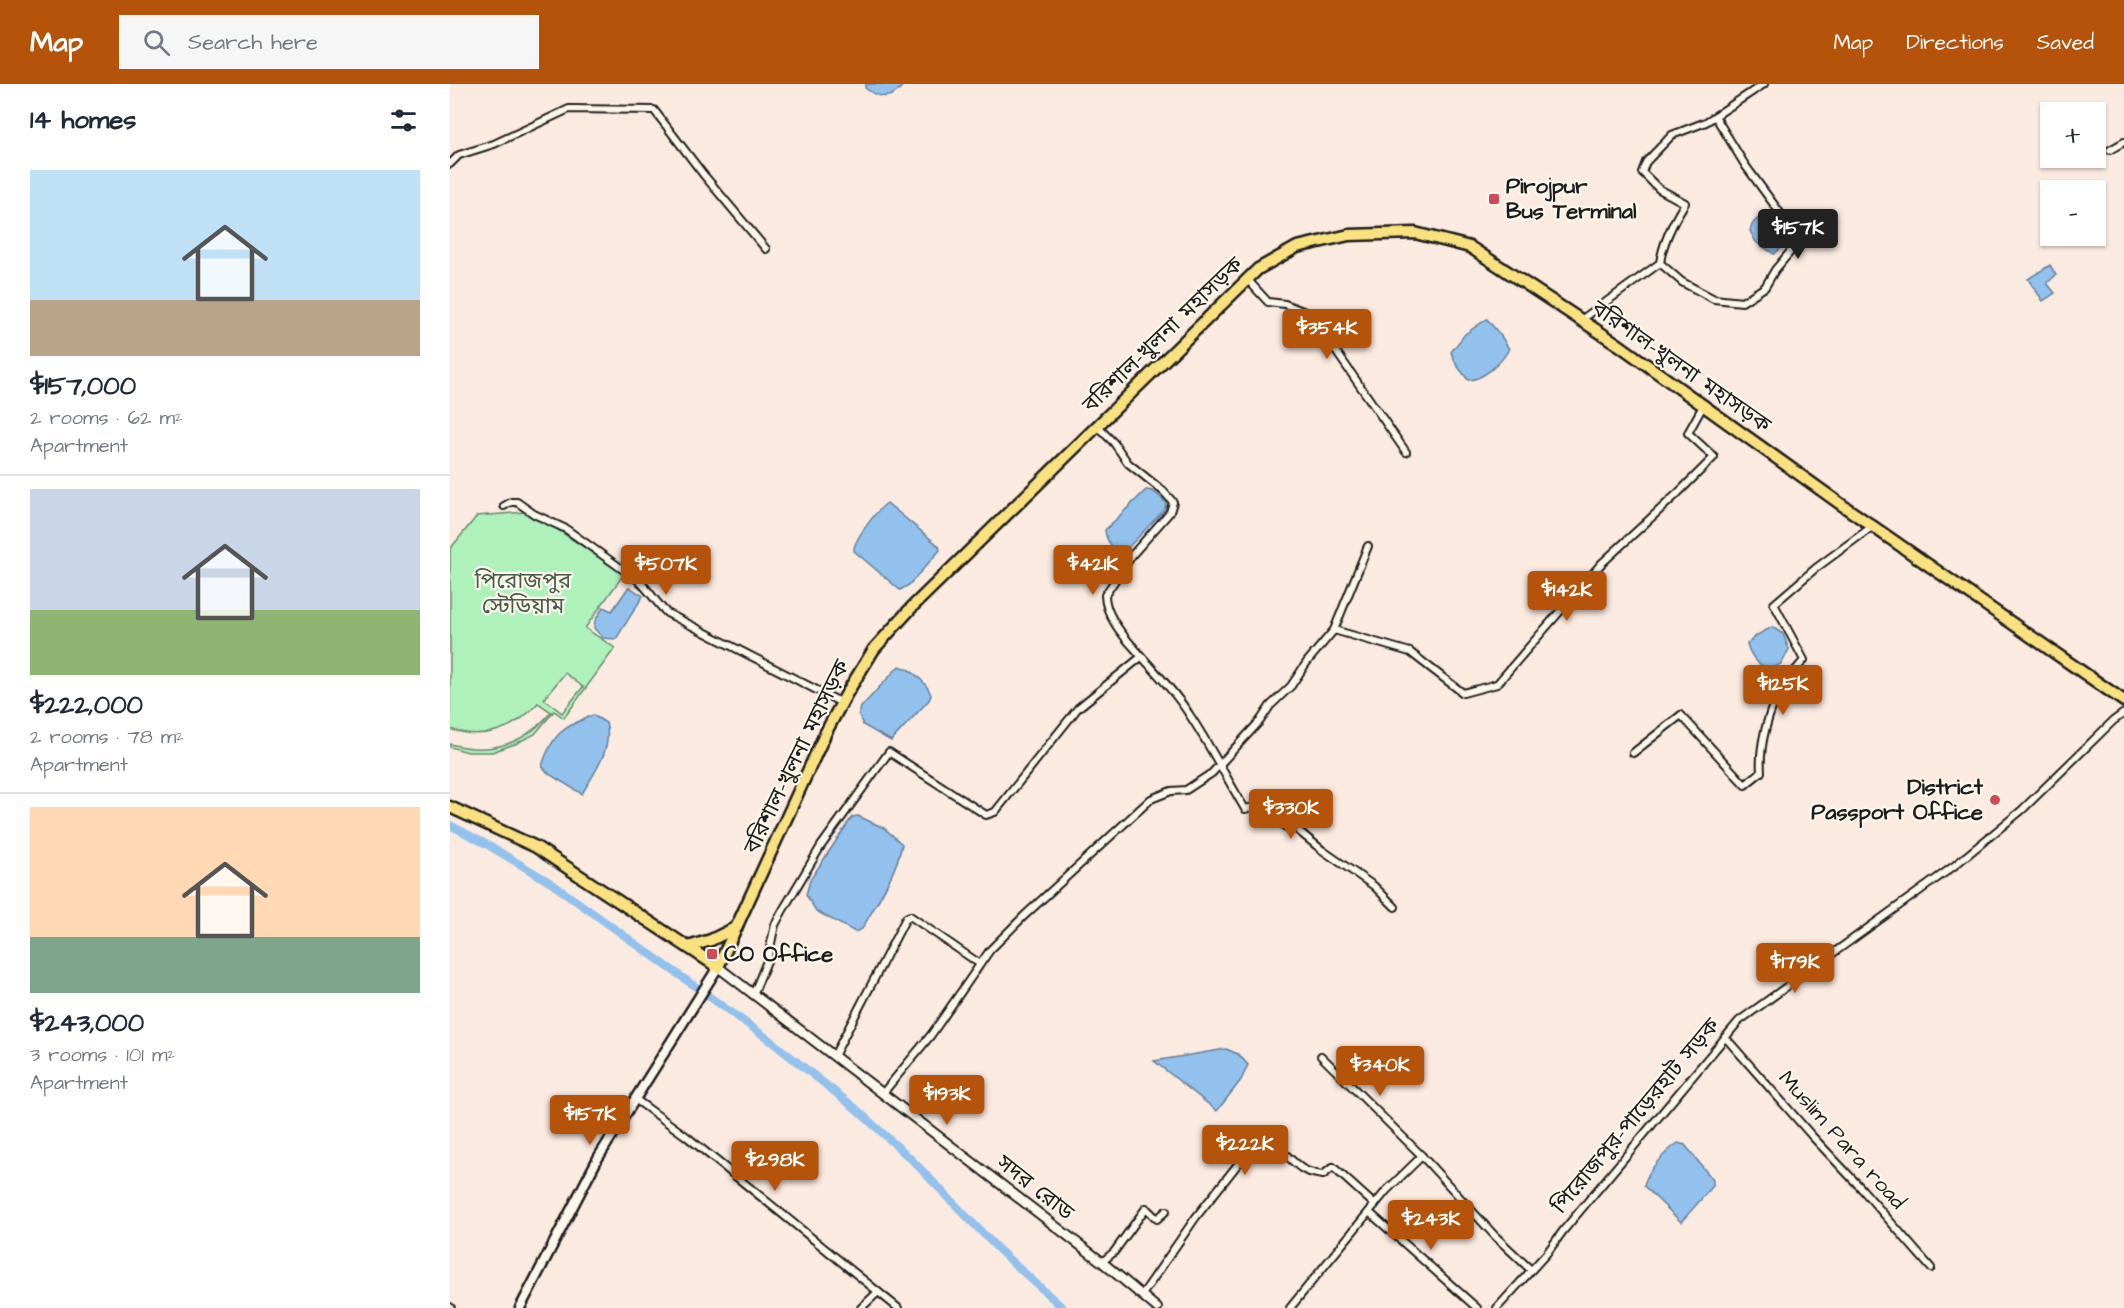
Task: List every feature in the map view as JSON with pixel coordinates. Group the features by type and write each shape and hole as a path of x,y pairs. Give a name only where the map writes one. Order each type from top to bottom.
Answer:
{"highway":[{"name":"বরিশাল-খুলনা মহাসড়ক","path":"717,968 826,732 859,670 882,640 913,606 1258,269 1297,247 1349,235 1415,232 1470,247 1619,345 2124,701"},
{"path":"450,807 536,846 717,968"},
{"path":"688,947 711,940 737,927"}],"main road":[{"path":"520,1308 598,1158 717,968"}],"street":[{"path":"1581,320 1660,264 1662,249 1672,223 1685,203 1659,189 1642,172 1646,162 1672,135 1706,122 1764,84"},
{"path":"450,164 459,155 494,144 568,109 654,110 703,174 766,249"},
{"path":"1660,264 1682,282 1714,299 1742,302 1765,287 1775,270 1800,240 1745,165 1715,116"},
{"path":"2110,150 2124,142"},
{"path":"1247,279 1268,302 1285,304 1310,314 1406,452"},
{"path":"1334,630 1410,652 1463,693 1497,684 1601,564 1714,457 1688,433 1703,406"},
{"path":"1097,426 1114,443 1128,463 1173,502 1170,512 1133,554 1105,595 1105,601 1125,638 1173,691 1221,765 1245,809 1266,804 1275,807 1280,822 1287,828 1295,828 1374,886 1395,907"},
{"path":"504,506 517,502 534,514 566,529 639,581 667,613 842,703"},
{"path":"1633,753 1681,715 1745,785 1761,772 1760,757 1767,727 1779,693 1804,660 1774,604 1816,568 1873,526"},
{"path":"883,1093 931,1035 980,964 1023,916 1151,799 1197,784 1221,765 1260,721 1270,706 1291,686 1307,662 1334,630 1368,546"},
{"path":"753,995 767,961 771,936 779,917 821,846 889,752 986,815 995,812 1078,708 1141,657"},
{"name":"পিরোজপুর-পাড়েরহাট সড়ক","path":"1497,1308 1739,1021 1954,866 2022,810 2124,713"},
{"path":"834,1056 906,918 910,916 980,964"},
{"name":"সদর রোড","path":"717,968 1102,1262 1157,1308"},
{"name":"Muslim Para road","path":"1725,1037 1812,1136 1862,1188 1930,1268"},
{"path":"1321,1056 1422,1156 1495,1236 1531,1270"},
{"path":"635,1099 686,1136 898,1308"},
{"path":"1142,1295 1196,1217 1257,1140 1266,1140 1277,1146 1302,1169 1323,1175 1333,1167 1375,1205"},
{"path":"1290,1308 1375,1205 1422,1156"},
{"path":"1102,1262 1114,1252 1146,1208 1157,1219 1166,1211"},
{"path":"1369,1212 1477,1308"},
{"path":"861,1308 878,1292"}],"green space":[{"name":"পিরোজপুর স্টেডিয়াম","path":"525,512 534,514 624,574 585,628 615,648 564,718 554,711 535,734 492,752 468,752 450,747 450,744 479,748 506,744 530,732 551,712 538,703 520,720 498,730 475,734 450,729 450,549 477,516","holes":["565,673 583,687 562,713 544,699"]}],"water":[{"path":"866,84 904,84 895,93 881,96 865,88"},
{"path":"1764,216 1773,217 1780,222 1789,236 1787,243 1774,254 1756,242 1750,231 1755,221"},
{"path":"2050,265 2056,275 2047,283 2055,293 2043,301 2028,279"},
{"path":"1487,319 1509,349 1492,369 1480,377 1468,380 1456,364 1451,352 1465,334"},
{"path":"1146,490 1155,492 1166,503 1165,509 1124,552 1116,549 1108,541 1105,530"},
{"path":"887,503 939,546 940,550 909,585 900,590 854,551 857,540 872,518"},
{"path":"628,588 643,596 616,639 603,638 594,628 595,621 603,607 612,611"},
{"path":"1772,627 1783,634 1789,649 1782,663 1772,669 1756,661 1747,644 1757,635"},
{"path":"899,666 918,677 931,695 891,741 863,725 859,715 861,707"},
{"path":"593,715 606,723 607,742 597,769 582,794 549,774 542,766 550,746 560,733"},
{"path":"858,816 884,828 902,844 885,888 862,929 855,932 816,911 806,895 810,880 852,817"},
{"path":"1226,1049 1238,1054 1248,1065 1241,1080 1217,1111 1154,1061"},
{"path":"1678,1143 1685,1145 1713,1180 1713,1186 1681,1222 1644,1186 1657,1162"}],"waterway":[{"path":"450,825 551,883 767,1038 855,1108 912,1160 999,1250 1063,1308"}],"place":[{"name":"Pirojpur Bus Terminal","path":"1494,199"},
{"name":"District Passport Office","path":"1995,800"},
{"name":"CO Office","path":"712,954"}]}
